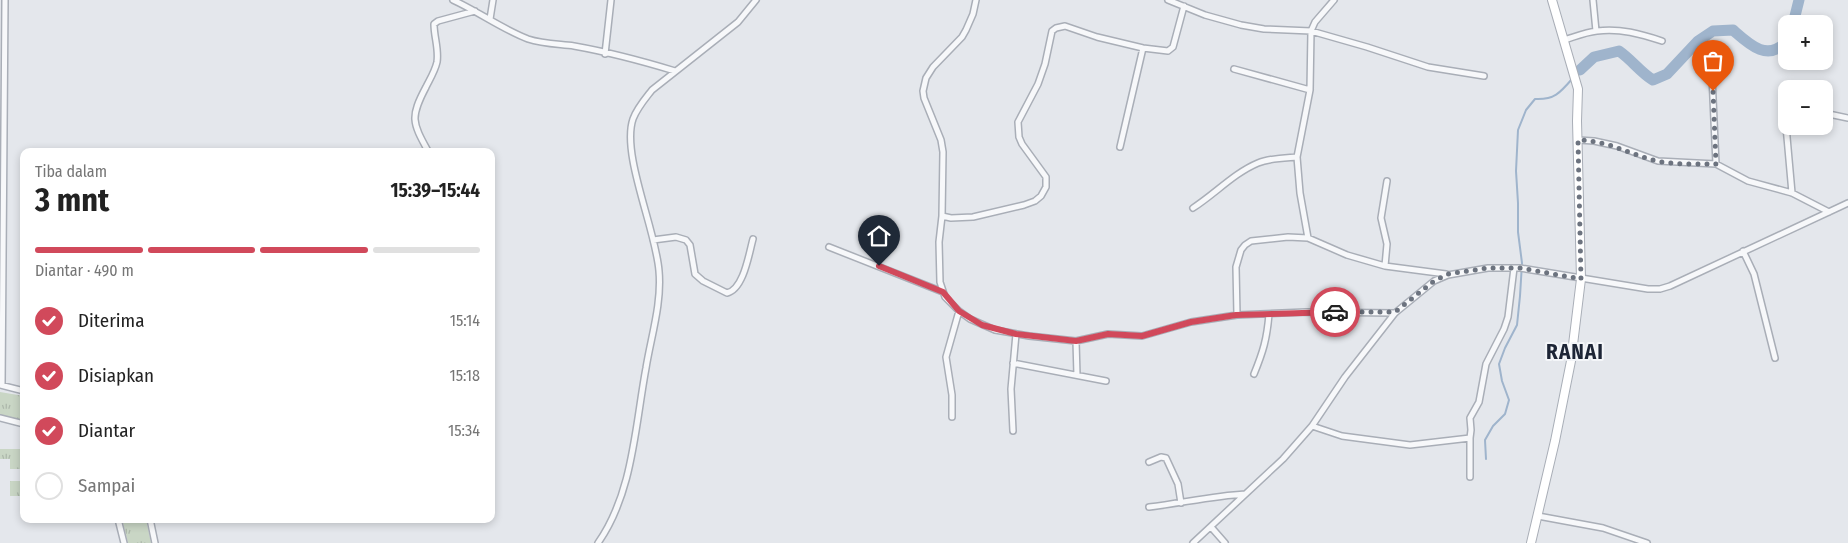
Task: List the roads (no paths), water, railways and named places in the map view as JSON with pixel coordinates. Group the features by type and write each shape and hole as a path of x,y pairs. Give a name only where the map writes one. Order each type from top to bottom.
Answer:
{"street":[{"path":"5,0 1,385 20,390"},
{"path":"453,0 476,10 507,30 540,42 574,46 675,71"},
{"path":"490,19 493,0"},
{"path":"605,54 611,0"},
{"path":"598,543 617,508 629,465 656,313 659,284 658,259 633,158 630,133 633,118 652,90 738,22 756,0"},
{"path":"976,0 973,14 962,37 933,67 926,78 923,91 943,146 942,216 939,242 940,282 943,292 959,311 982,325 1016,334 1076,341 1108,334 1142,336 1191,322 1236,315 1306,312 1395,312"},
{"path":"1168,0 1204,15 1241,25 1264,29 1311,31 1428,67 1484,76"},
{"path":"1308,238 1300,193 1297,157 1310,90 1311,31 1315,22 1334,0"},
{"path":"1531,543 1571,361 1581,279 1578,89 1552,0"},
{"path":"1593,0 1596,31"},
{"path":"942,216 950,218 973,217 1024,204 1035,201 1046,188 1046,177 1019,137 1018,122 1038,84 1045,64 1049,37 1052,31 1065,26 1143,48 1165,51 1173,47 1184,6"},
{"path":"427,148 414,119 415,111 434,71 437,60 434,24 438,21 476,10"},
{"path":"1564,40 1596,31 1630,32 1662,41"},
{"path":"1120,147 1143,48"},
{"path":"1711,55 1716,164"},
{"path":"1234,69 1310,90"},
{"path":"1833,115 1848,118"},
{"path":"1787,135 1792,193"},
{"path":"1578,140 1610,144 1658,161 1716,164 1748,181 1792,193 1829,212"},
{"path":"1193,208 1238,174 1257,163 1297,157"},
{"path":"1385,266 1386,244 1381,218 1387,181"},
{"path":"1236,315 1236,267 1241,250 1251,241 1288,237 1308,238 1347,255 1385,266 1448,274 1488,268 1517,268 1648,290 1670,286 1848,203"},
{"path":"653,240 676,237 686,240 690,245 695,274 703,281 727,293 735,289 742,277 753,238"},
{"path":"829,247 943,292"},
{"path":"1743,251 1754,274 1775,358"},
{"path":"1470,477 1470,418 1479,402 1486,364 1508,317 1517,268"},
{"path":"1193,543 1283,459 1312,426 1345,377 1395,312 1434,281 1448,274"},
{"path":"952,417 952,395 946,357 959,311"},
{"path":"1254,374 1268,335 1268,314"},
{"path":"1013,431 1011,389 1016,334"},
{"path":"1076,341 1077,375"},
{"path":"1013,363 1106,381"},
{"path":"0,418 20,423"},
{"path":"1312,426 1342,436 1410,445 1470,438"},
{"path":"1149,462 1161,457 1166,458 1178,484 1181,504"},
{"path":"1149,507 1181,504 1213,496 1246,494"},
{"path":"1538,516 1603,528 1647,543"},
{"path":"119,523 124,543"},
{"path":"151,523 155,543"},
{"path":"1211,527 1225,543"}],"waterway":[{"path":"1795,15 1799,0"},
{"path":"1580,70 1594,57 1619,51 1653,80 1667,74 1698,41 1713,31 1733,30 1758,49 1772,51 1778,48"},
{"path":"1486,459 1485,440 1493,426 1505,414 1509,400 1502,381 1499,364 1517,325 1520,296 1522,263 1518,232 1516,171 1518,130 1526,110 1535,99 1556,95 1572,79"}],"district":[{"name":"RANAI","path":"1575,352"}]}
